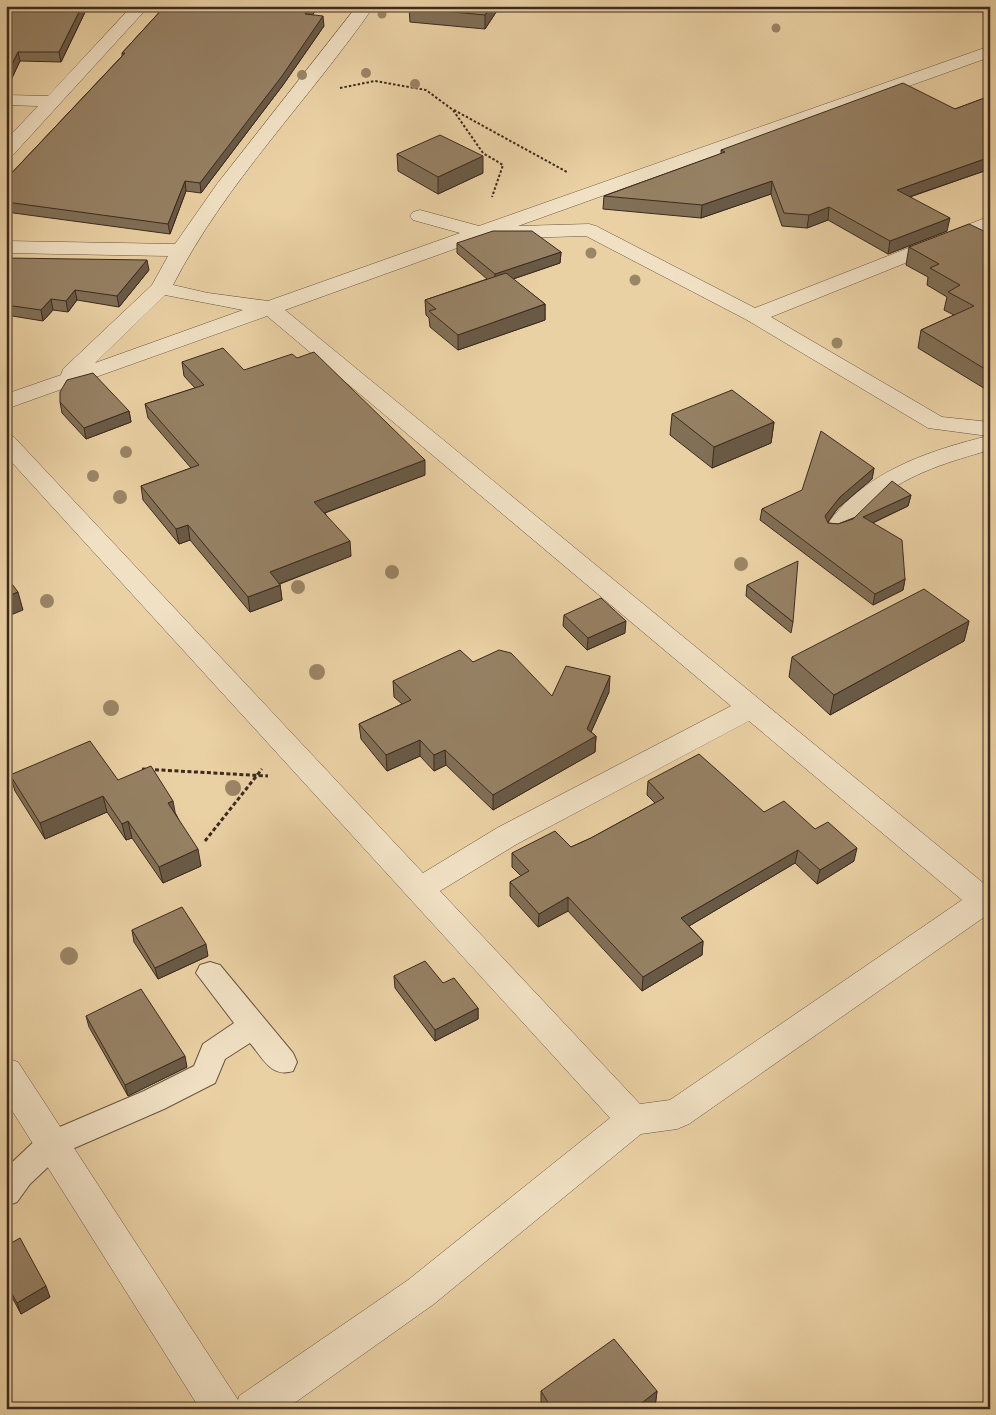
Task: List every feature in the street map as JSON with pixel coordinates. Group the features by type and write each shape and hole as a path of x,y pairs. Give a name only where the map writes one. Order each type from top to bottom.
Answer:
{"street":[{"path":"6,151 141,6"},
{"path":"63,382 161,288 181,250 224,188 366,6"},
{"path":"6,402 990,52"},
{"path":"6,100 53,100"},
{"path":"6,139 25,131"},
{"path":"420,216 480,233 589,230 754,316 936,423 990,429"},
{"path":"754,316 990,222"},
{"path":"6,247 181,250"},
{"path":"161,288 208,299 270,308 752,708 987,899 677,1114 633,1120 421,1292 253,1409"},
{"path":"6,442 633,1120"},
{"path":"837,528 872,492 906,472 952,453 990,442"},
{"path":"420,889 507,836 752,708"},
{"path":"8,1079 52,1144 222,1409"}],"lane":[{"path":"210,973 283,1062"},
{"path":"6,1192 19,1175 52,1144 154,1100 205,1074 213,1052 253,1026"}],"path":[{"path":"296,96 376,81 426,90 453,110 600,190"},
{"path":"453,110 483,154 503,165 480,233"},
{"path":"205,841 258,776 278,736"},
{"path":"142,769 274,777"}],"building":[{"path":"6,6 82,6 59,52 18,52 9,70 6,70"},
{"path":"165,6 311,6 305,14 323,16 282,76 200,183 185,181 168,224 6,202 6,179 125,53 122,53"},
{"path":"410,6 491,6 485,15 409,8"},
{"path":"903,83 955,109 990,96 990,157 897,190 950,218 890,241 829,207 809,215 784,213 772,181 702,205 604,196 725,152 721,150"},
{"path":"440,135 483,156 438,177 397,154"},
{"path":"969,224 990,234 990,372 921,330 974,306 948,292 960,285 930,268 939,264 909,247"},
{"path":"493,231 532,231 561,252 495,274 457,243"},
{"path":"6,258 147,260 117,296 75,290 66,301 51,299 41,310 6,305 6,302 12,295 6,295 6,284 10,280 6,279"},
{"path":"506,273 545,304 458,335 429,311 436,309 425,300"},
{"path":"223,348 244,370 292,354 297,358 314,352 425,460 314,502 350,541 270,572 280,585 248,597 188,525 176,529 141,486 199,465 145,404 204,385 182,362"},
{"path":"93,373 129,411 84,428 60,402 60,392 67,380"},
{"path":"732,390 774,422 714,447 672,414"},
{"path":"821,431 874,468 840,497 825,516 828,523 838,524 853,519 892,481 911,495 863,517 902,540 905,579 875,594 762,509 802,490"},
{"path":"798,561 793,622 747,585"},
{"path":"6,576 18,592 6,597"},
{"path":"924,589 969,621 834,695 792,657"},
{"path":"601,598 626,621 588,638 564,615"},
{"path":"460,650 473,662 499,650 511,653 552,696 566,666 610,676 587,729 596,736 493,795 445,750 434,755 420,740 386,755 359,724 411,700 393,681"},
{"path":"90,741 118,780 151,766 173,801 168,803 198,849 159,867 128,821 122,824 103,796 40,823 10,775"},
{"path":"699,754 764,812 784,801 815,829 828,822 857,848 820,870 798,850 681,918 703,941 643,977 568,897 539,914 510,882 529,871 512,853 555,831 571,847 591,838 664,798 648,781"},
{"path":"182,907 206,944 155,968 132,930"},
{"path":"425,961 443,983 454,978 478,1008 435,1030 394,976"},
{"path":"141,989 185,1056 125,1085 86,1016"},
{"path":"20,1238 46,1286 17,1303 6,1283 6,1246"},
{"path":"614,1339 657,1391 634,1409 552,1409 541,1391"}]}
